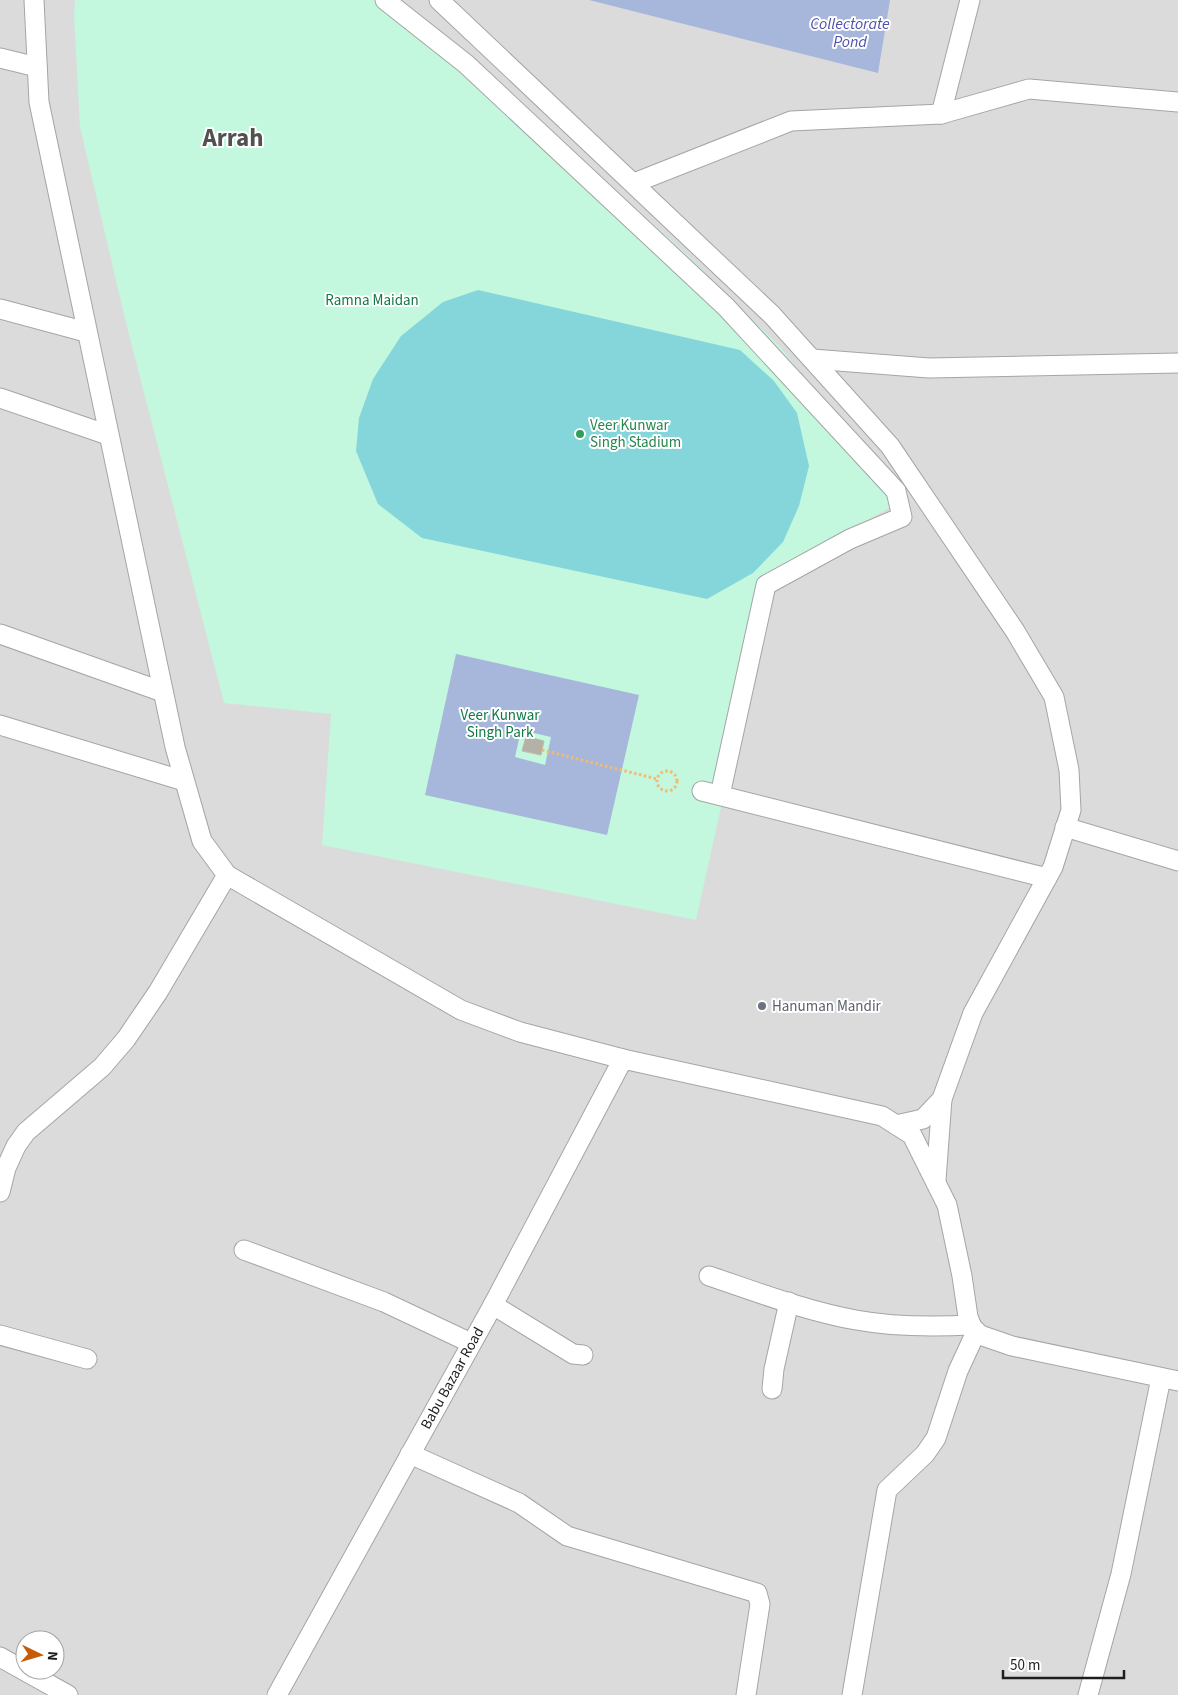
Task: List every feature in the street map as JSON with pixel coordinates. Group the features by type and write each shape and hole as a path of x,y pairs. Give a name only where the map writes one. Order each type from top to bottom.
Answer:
{"street":[{"path":"34,0 39,102 163,692 184,781 202,841 227,876 461,1010 520,1032 623,1059 882,1116 912,1135 947,1205 962,1276 968,1317 973,1328 936,1438 925,1454 888,1490 852,1695"},
{"path":"385,0 466,64 726,307 896,491 902,517 850,539 766,585 711,793 1047,878"},
{"path":"439,0 772,315 890,446 1015,631 1054,697 1069,770 1071,810 1053,867 973,1013 942,1099 935,1182"},
{"path":"941,114 970,0"},
{"path":"0,58 37,66"},
{"path":"634,183 791,122 941,114 1029,89 1178,102"},
{"path":"0,308 86,332"},
{"path":"812,359 929,368 1178,363"},
{"path":"0,398 108,435"},
{"path":"0,634 163,692"},
{"path":"0,725 184,781"},
{"path":"1065,827 1178,861"},
{"path":"0,1192 6,1168 16,1146 26,1132 102,1067 126,1039 158,992 227,876"},
{"name":"Babu Bazaar Road","path":"277,1695 492,1305 623,1059"},
{"path":"896,1125 923,1119 942,1099"},
{"path":"244,1250 384,1302 471,1343"},
{"path":"709,1276 818,1311 882,1323 973,1328 995,1342 1170,1379 1121,1574 1088,1695"},
{"path":"772,1390 774,1369 789,1302"},
{"path":"492,1305 573,1354 583,1355"},
{"path":"0,1335 87,1359"},
{"path":"410,1454 519,1503 567,1536 757,1593 760,1604 746,1695"},
{"path":"0,1657 68,1695"}],"path":[{"path":"542,750 657,779"},
{"path":"663,772 670,772 677,778 676,784 669,791 662,790 658,786 657,779 663,772"}],"shaded area":[{"path":"0,0 1178,0 1178,1695 0,1695"},
{"name":"Veer Kunwar Singh Stadium","path":"478,290 740,350 774,381 797,413 809,466 799,506 783,542 753,573 707,599 422,538 378,504 356,451 359,418 373,379 401,336 443,302"}],"green space":[{"name":"Ramna Maidan","path":"75,0 401,0 680,248 781,348 902,501 787,564 762,623 696,920 322,845 331,714 224,703 125,319 80,127 74,16"}],"water":[{"name":"Collectorate Pond","path":"589,0 890,0 878,73"},
{"path":"456,654 639,695 607,835 425,795","holes":["521,730 551,737 545,765 515,757"]}],"building":[{"path":"526,736 544,741 541,755 522,751"}],"place":[{"name":"Veer Kunwar Singh Stadium","path":"580,434"},
{"name":"Hanuman Mandir","path":"762,1006"}],"district":[{"name":"Arrah","path":"233,137"}],"park label":[{"name":"Veer Kunwar Singh Park","path":"500,724"}]}
